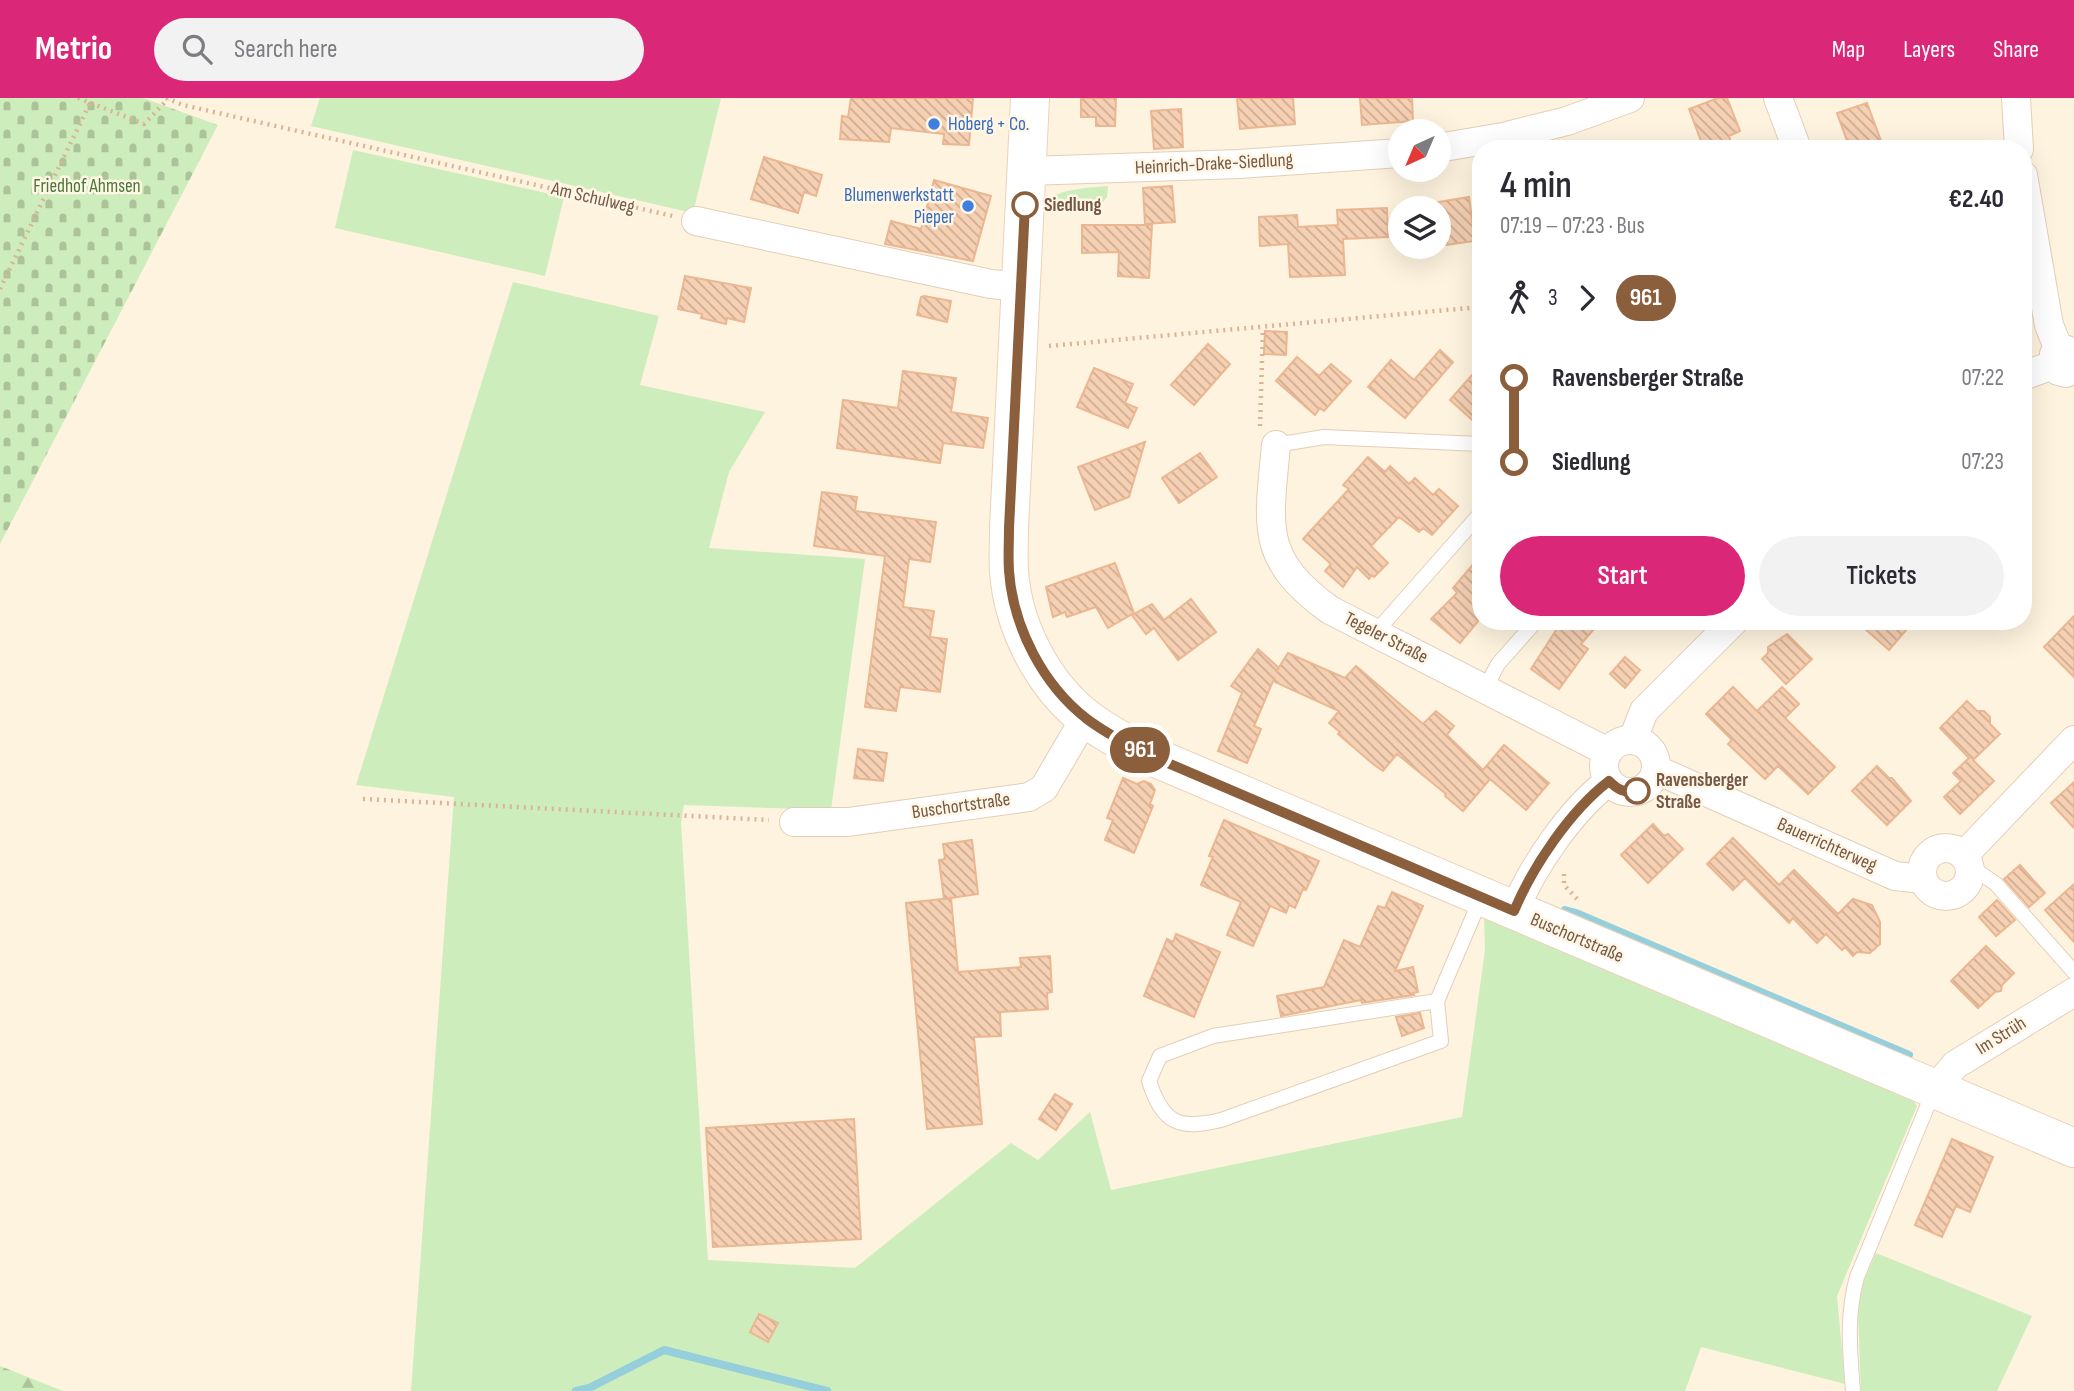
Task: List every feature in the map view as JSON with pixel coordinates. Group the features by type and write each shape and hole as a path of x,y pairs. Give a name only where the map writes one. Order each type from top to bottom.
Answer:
{"main road":[{"name":"Buschortstraße","path":"1030,98 1009,573 1024,635 1040,666 1061,695 1085,718 1111,736 1142,752 2074,1148"}],"street":[{"path":"1485,140 1554,124 1630,98"},
{"path":"1778,98 1794,140"},
{"path":"2016,98 2018,140"},
{"path":"1451,146 1472,142"},
{"name":"Heinrich-Drake-Siedlung","path":"1027,171 1240,164 1388,154"},
{"path":"696,221 991,285 1022,287"},
{"path":"2032,260 2049,325 2068,362 2032,373"},
{"name":"Tegeler Straße","path":"1276,446 1271,507 1275,548 1283,565 1312,597 1330,610 1608,752"},
{"path":"1633,739 1644,711 1725,630"},
{"name":"Buschortstraße","path":"794,822 848,822 1029,797 1044,788 1085,718"},
{"path":"1633,739 1652,750 1657,760 1657,771 1652,782 1642,790 1630,792 1618,789 1609,781 1604,762 1614,744 1633,739"},
{"name":"Bauerrichterweg","path":"1657,771 1895,876 1923,879 1931,891 1945,897 1960,892 1969,880 1967,860 2074,740"},
{"path":"1498,904 1524,886 1543,856 1593,794 1609,781"},
{"path":"1923,879 1922,866 1929,855 1940,849 1952,849 1967,860"},
{"name":"Im Strüh","path":"1935,1089 1955,1065 2074,992"}],"lane":[{"path":"1276,446 1324,438 1472,444"},
{"path":"1375,633 1472,523"},
{"path":"1485,689 1498,664 1527,630"},
{"path":"1967,860 1996,884 2074,972"},
{"path":"1437,1001 1213,1037 1160,1056 1149,1081 1156,1102 1171,1120 1195,1126 1441,1041 1437,1001 1498,904"},
{"path":"1853,1391 1850,1302 1857,1277 1935,1089"}],"path":[{"path":"78,98 144,124 167,98"},
{"name":"Am Schulweg","path":"167,98 183,105 696,221"},
{"path":"0,289 90,103"},
{"path":"1018,349 1472,308"},
{"path":"1263,328 1260,426 1276,446"},
{"path":"363,799 794,822"}],"green space":[{"name":"Friedhof Ahmsen","path":"0,98 143,98 218,125 0,544"},
{"path":"320,98 721,98 693,213 311,126"},
{"path":"353,150 564,197 545,276 335,228"},
{"path":"1108,186 1107,197 1103,202 1048,201 1055,195 1069,191"},
{"path":"513,282 659,316 640,385 765,412 729,472 709,548 865,559 831,810 684,805 681,823 708,1260 855,1268 1011,1143 1038,1160 1090,1112 1111,1190 1462,1117 1485,950 1484,918 1906,1089 1917,1106 1837,1296 1845,1384 1701,1347 1685,1391 411,1391 454,797 356,785"},
{"path":"1876,1253 2032,1316 1997,1391 1861,1391 1858,1311 1862,1285"},
{"path":"0,1366 63,1391 0,1391"}],"building":[{"name":"Hoberg + Co.","path":"851,98 973,98 969,145 943,144 944,134 891,128 889,142 840,139 842,116 848,117"},
{"path":"1081,98 1116,98 1115,126 1096,126 1096,117 1081,117"},
{"path":"1237,98 1293,98 1295,124 1240,129"},
{"path":"1360,98 1412,98 1413,119 1388,119 1388,123 1362,125"},
{"path":"1718,98 1727,98 1740,131 1729,136 1730,140 1701,140 1689,109"},
{"path":"1867,103 1881,140 1847,140 1837,113"},
{"path":"1181,109 1183,147 1154,149 1151,111"},
{"path":"764,157 822,175 816,196 804,192 798,213 751,199"},
{"path":"934,180 991,196 973,261 885,244 891,221 921,229"},
{"path":"1172,186 1175,222 1145,224 1143,188"},
{"path":"1469,197 1472,241 1451,244 1451,200"},
{"path":"1387,208 1388,237 1343,239 1345,275 1290,277 1288,244 1260,246 1259,217 1297,215 1298,227 1338,225 1337,210"},
{"path":"1082,225 1152,225 1149,278 1118,276 1119,252 1082,253"},
{"path":"685,276 751,288 744,322 727,318 726,324 701,318 702,314 678,309"},
{"path":"921,297 951,301 947,322 917,315"},
{"path":"1265,331 1287,332 1286,355 1264,354"},
{"path":"1208,344 1230,364 1194,405 1171,385"},
{"path":"1440,350 1453,362 1405,418 1368,387 1391,360 1414,380"},
{"path":"1297,357 1319,376 1331,364 1351,381 1324,411 1320,408 1315,415 1276,381"},
{"path":"1094,368 1133,384 1125,403 1137,408 1128,428 1077,407"},
{"path":"903,371 956,378 951,412 988,418 983,448 943,443 940,463 837,448 843,400 898,408"},
{"path":"1472,375 1472,420 1450,400"},
{"path":"1145,442 1129,497 1095,510 1078,467"},
{"path":"1200,453 1217,477 1179,503 1162,478"},
{"path":"1368,457 1385,472 1390,466 1409,484 1415,478 1433,495 1439,489 1458,506 1432,535 1423,528 1419,532 1399,517 1371,546 1388,563 1369,579 1357,567 1343,587 1325,571 1331,564 1303,539 1349,489 1343,485"},
{"path":"822,492 857,497 855,511 936,522 930,562 909,559 903,607 934,611 930,637 947,639 940,692 900,687 896,711 865,707 885,556 814,546"},
{"path":"1115,563 1134,613 1108,628 1096,607 1067,617 1065,612 1053,617 1046,587"},
{"path":"1472,565 1472,629 1460,643 1431,619 1457,593 1453,588"},
{"path":"1191,599 1216,632 1178,660 1154,628 1146,634 1132,615 1152,604 1164,620"},
{"path":"2074,616 2074,677 2044,647"},
{"path":"1556,630 1593,630 1581,644 1588,649 1559,689 1531,669"},
{"path":"1866,630 1906,630 1889,650"},
{"path":"1787,634 1812,659 1786,684 1762,659 1768,653 1768,647"},
{"path":"1258,649 1278,667 1276,672 1288,653 1345,678 1356,666 1423,724 1436,711 1454,726 1447,735 1483,770 1504,745 1549,783 1526,810 1490,779 1463,811 1397,754 1383,771 1373,764 1329,723 1339,711 1273,681 1254,726 1261,729 1247,763 1218,751 1242,693 1231,686"},
{"path":"1625,657 1640,670 1625,688 1610,674"},
{"path":"1733,687 1757,711 1782,687 1799,704 1785,718 1835,767 1808,794 1778,766 1765,779 1728,744 1732,740 1706,714"},
{"path":"1967,701 1977,711 1984,711 1990,717 1990,724 2000,734 1973,760 1994,781 1960,814 1944,797 1961,781 1953,773 1969,758 1940,728"},
{"path":"858,749 887,753 883,781 854,778"},
{"path":"1877,766 1892,778 1911,801 1887,825 1852,791"},
{"path":"1123,778 1137,784 1144,781 1151,784 1155,790 1150,804 1153,806 1134,853 1105,840 1113,820 1107,818"},
{"path":"2074,782 2074,828 2051,803"},
{"path":"1224,820 1319,861 1295,908 1289,905 1286,913 1270,906 1253,946 1227,935 1241,902 1201,885 1213,857 1209,856"},
{"path":"1653,824 1664,836 1668,834 1683,849 1648,883 1621,855"},
{"path":"1733,838 1779,885 1794,870 1838,914 1853,899 1872,905 1880,922 1880,944 1870,953 1857,952 1853,956 1845,947 1842,950 1826,934 1817,943 1793,918 1789,923 1745,878 1733,890 1707,864"},
{"path":"972,840 978,894 944,899 939,860 945,859 943,844"},
{"path":"2020,865 2045,893 2029,907 2004,879"},
{"path":"2074,884 2074,942 2045,910"},
{"path":"1392,892 1423,906 1395,971 1413,967 1418,992 1413,993 1414,995 1362,1003 1361,1000 1281,1016 1277,996 1324,987 1344,940 1360,947 1378,906 1385,908"},
{"path":"951,898 958,972 1021,967 1020,958 1050,956 1052,992 1047,993 1048,1009 1000,1012 1001,1036 974,1037 982,1124 927,1129 906,903"},
{"path":"1997,900 2015,920 1996,936 1979,917"},
{"path":"1176,934 1220,952 1194,1017 1144,996 1167,939 1173,942"},
{"path":"1986,946 2014,973 2002,985 2001,991 1995,992 1978,1008 1951,981"},
{"path":"1420,1013 1424,1028 1402,1036 1396,1017"},
{"path":"1055,1094 1072,1104 1056,1130 1039,1119"},
{"path":"854,1119 861,1239 713,1247 706,1128"},
{"path":"1952,1139 1993,1157 1970,1212 1956,1206 1942,1237 1915,1225"},
{"path":"759,1314 778,1323 768,1342 750,1332"}],"waterway":[{"path":"1565,910 1909,1055"},
{"path":"576,1391 589,1388 664,1350 827,1391"}],"bus line":[{"name":"961","path":"1025,205 1009,573 1024,635 1040,666 1061,695 1085,718 1111,736 1142,752 1514,911 1524,886 1543,856 1593,794 1609,781 1618,789 1637,791"}],"place":[{"name":"Hoberg + Co.","path":"934,124"},
{"name":"Siedlung","path":"1025,205"},
{"name":"Blumenwerkstatt Pieper","path":"968,206"},
{"name":"Ravensberger Straße","path":"1637,791"}]}
